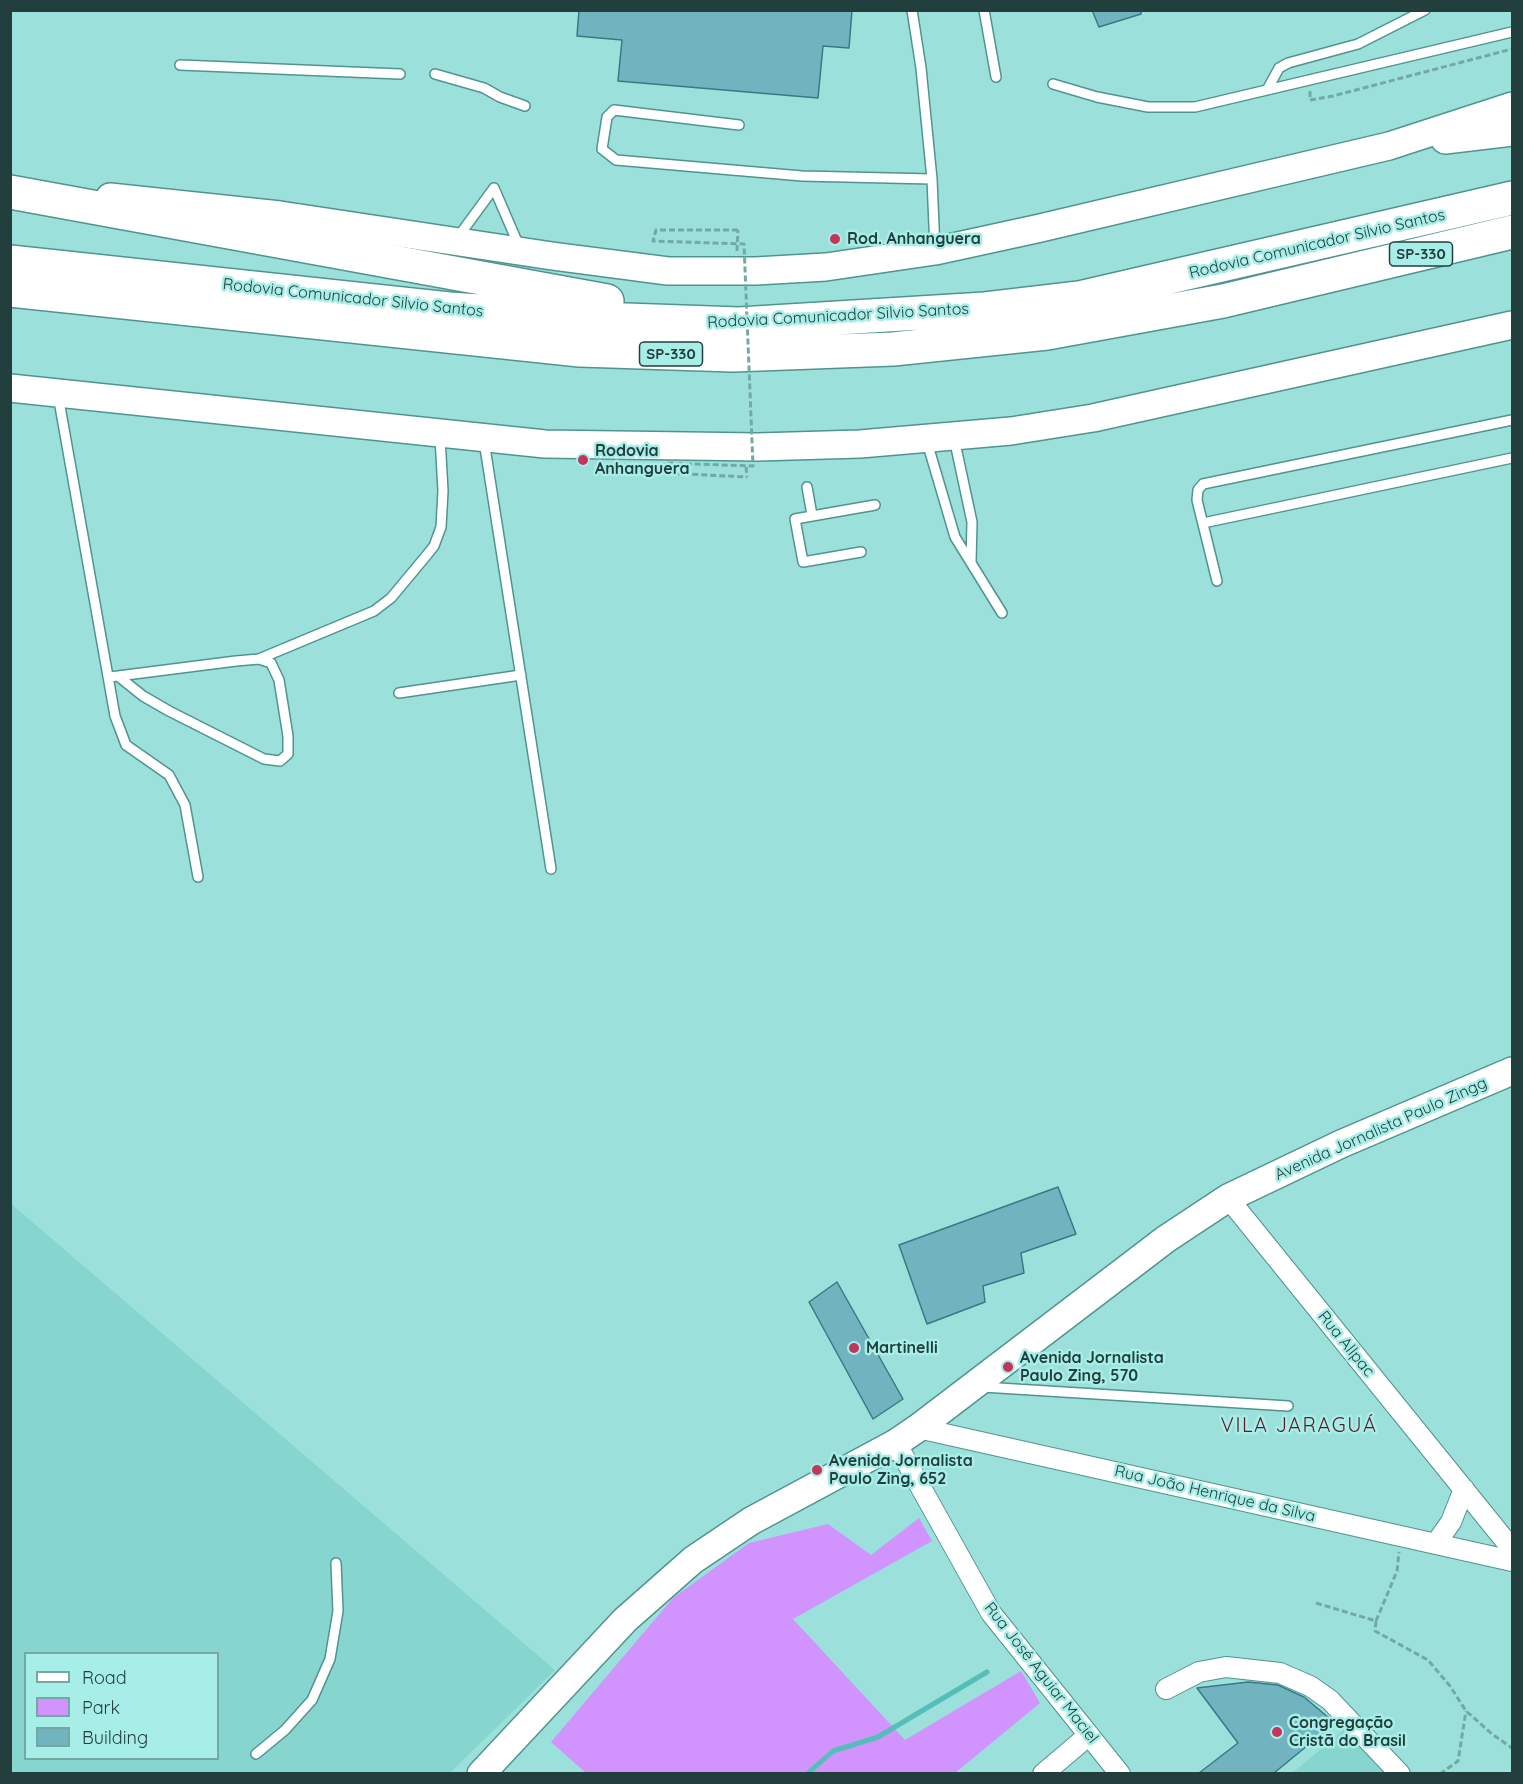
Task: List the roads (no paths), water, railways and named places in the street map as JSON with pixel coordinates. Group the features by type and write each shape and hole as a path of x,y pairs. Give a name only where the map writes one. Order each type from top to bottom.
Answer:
{"highway":[{"path":"10,191 739,324"},
{"name":"Rodovia Comunicador Silvio Santos","path":"10,262 449,309 598,319 739,324 985,309 1079,298 1512,198"},
{"name":"Rodovia Comunicador Silvio Santos","path":"10,290 580,350 733,354 893,349 1047,333 1223,301 1512,232"},
{"path":"1329,276 1512,249"}],"main road":[{"path":"10,191 182,203 668,271 756,271 832,266 935,251 1389,146 1512,106"},
{"path":"1389,146 1512,132"},
{"path":"10,388 440,434 584,446 745,447 926,440 1093,418 1512,325"},
{"name":"Avenida Jornalista Paulo Zingg","path":"480,1773 625,1620 693,1560 751,1521 896,1443 1166,1239 1228,1198 1341,1143 1512,1071"}],"street":[{"name":"Rua Allpac","path":"1228,1198 1512,1549"},
{"name":"Rua João Henrique da Silva","path":"918,1428 1512,1561"},
{"name":"Rua José Aguiar Maciel","path":"896,1443 992,1613 1120,1773"},
{"path":"1436,1543 1451,1522 1464,1489"},
{"path":"1166,1689 1198,1672 1226,1667 1280,1673 1310,1686 1330,1700 1400,1773"},
{"path":"1043,1773 1089,1735"}],"lane":[{"path":"912,10 921,68 932,179 935,251"},
{"path":"984,10 996,77"},
{"path":"1267,90 1279,68 1288,63 1358,44 1425,10"},
{"path":"1053,84 1097,97 1148,107 1195,107 1512,32"},
{"path":"180,65 400,74"},
{"path":"435,74 484,88 504,99 525,106"},
{"path":"739,125 614,110 608,117 603,149 616,160 802,176 932,179"},
{"path":"456,240 494,188 521,251"},
{"path":"57,393 113,676 115,716 126,745 169,775 185,805 198,877"},
{"path":"1217,581 1197,495 1203,484 1512,420"},
{"path":"113,676 258,659 374,611 391,598 434,546 441,527 443,491 440,434"},
{"path":"954,437 972,522 971,563"},
{"path":"483,438 551,869"},
{"path":"926,440 956,537 1002,613"},
{"path":"1203,523 1512,458"},
{"path":"807,487 812,516"},
{"path":"861,552 803,562 795,519 874,505"},
{"path":"113,676 169,711 264,759 280,761 288,754 288,736 279,680 271,663 258,659"},
{"path":"399,693 521,675"},
{"path":"974,1386 1288,1406"},
{"path":"256,1754 285,1730 312,1700 330,1659 338,1611 336,1563"}],"waterway":[{"path":"807,1774 833,1751 878,1737 987,1672"}],"place":[{"name":"Rod. Anhanguera","path":"835,239"},
{"name":"Rodovia Anhanguera","path":"583,460"},
{"name":"Martinelli","path":"854,1348"},
{"name":"Avenida Jornalista Paulo Zing, 570","path":"1008,1367"},
{"name":"Avenida Jornalista Paulo Zing, 652","path":"817,1470"},
{"name":"Congregação Cristã do Brasil","path":"1277,1732"}],"district":[{"name":"VILA JARAGUÁ","path":"1299,1426"}]}
